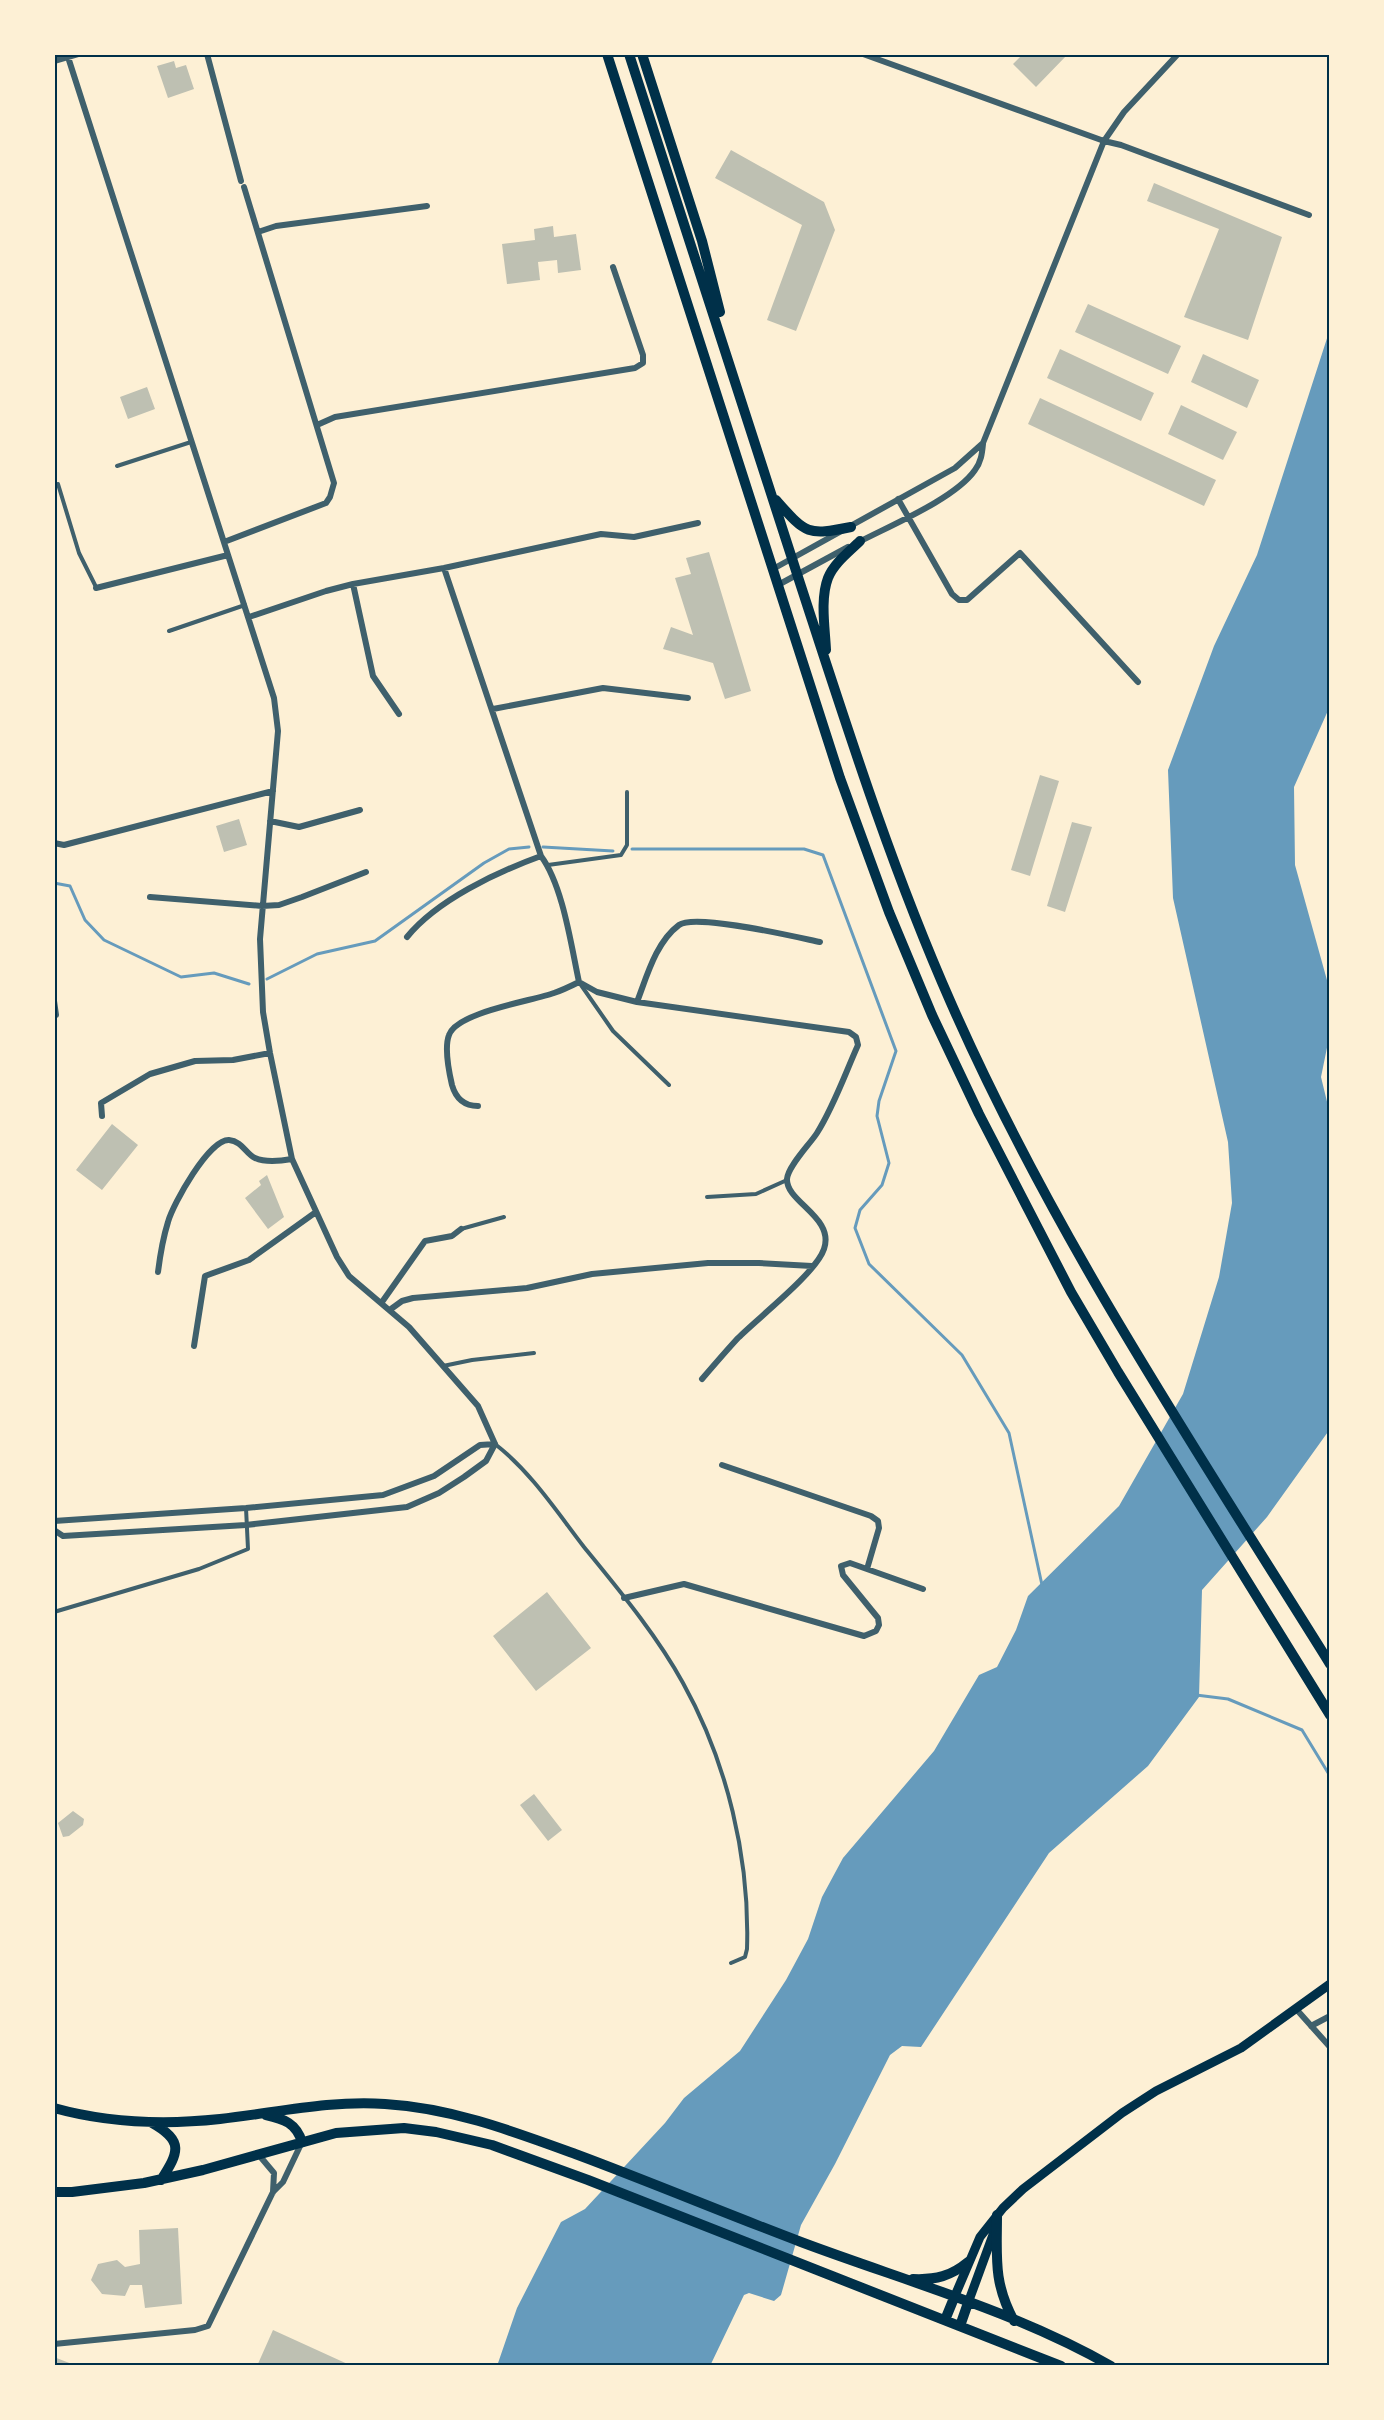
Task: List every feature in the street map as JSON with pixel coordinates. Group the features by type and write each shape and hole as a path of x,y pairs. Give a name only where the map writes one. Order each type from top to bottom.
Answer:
{"main road":[{"path":"607,54 863,845 932,1015 1027,1210 1118,1372 1330,1715"},
{"path":"629,54 826,665 888,847 952,1005 998,1102 1049,1199 1134,1348 1330,1664"},
{"path":"642,54 702,241 735,379"},
{"path":"772,496 800,526 812,532 851,527"},
{"path":"826,665 824,612 828,577 837,564 860,541"},
{"path":"945,2320 980,2237 997,2215 1023,2189 1122,2113 1174,2081 1226,2058 1297,2010 1330,1984"},
{"path":"54,2108 115,2121 152,2123 220,2119 341,2103 385,2104 434,2110 498,2126 596,2162 801,2242 1014,2321 1084,2351 1111,2366"},
{"path":"260,2113 286,2120 299,2133 302,2142"},
{"path":"152,2123 172,2137 177,2149 174,2160 161,2180"},
{"path":"54,2192 102,2189 161,2180 336,2133 404,2128 436,2132 492,2145 588,2180 1060,2366"},
{"path":"960,2326 992,2243 997,2215"},
{"path":"997,2215 999,2284 1005,2304 1014,2321"},
{"path":"901,2278 939,2279 954,2274 968,2262"}],"street":[{"path":"54,61 78,54"},
{"path":"207,54 243,184 334,483 333,491 326,503 224,542"},
{"path":"862,54 1104,141 1121,145 1309,215"},
{"path":"778,585 949,493 974,471 982,458 983,443 1104,141 1128,106 1178,54"},
{"path":"68,57 245,604 277,714 273,791 262,906 260,973 270,1053 292,1159 337,1257 350,1276 391,1309 478,1406 495,1444"},
{"path":"258,232 276,226 427,206"},
{"path":"317,426 335,417 635,368 643,363 643,355 613,267"},
{"path":"773,569 955,468 983,443"},
{"path":"898,499 952,594 959,600 967,600 1020,553 1138,682"},
{"path":"249,617 353,584 444,568 601,534 634,537 698,523"},
{"path":"96,588 228,555"},
{"path":"444,568 541,856 548,865 556,886 579,982 597,992 637,1002 849,1032 856,1037 858,1045 818,1131 790,1171 787,1179 789,1188 816,1217 825,1234 824,1248 812,1266 738,1338 702,1379"},
{"path":"353,584 373,676 399,714"},
{"path":"493,709 603,688 688,698"},
{"path":"54,843 64,844 273,791"},
{"path":"270,821 299,827 360,810"},
{"path":"407,937 416,926 464,892 508,868 541,856"},
{"path":"150,897 262,906 302,897 366,872"},
{"path":"637,1002 652,963 668,935 681,923 696,921 744,927 820,942"},
{"path":"478,1106 469,1106 461,1101 454,1092 447,1044 449,1033 456,1024 470,1017 556,993 579,982"},
{"path":"54,1001 56,1015"},
{"path":"102,1116 101,1103 150,1074 195,1061 233,1060 270,1053"},
{"path":"158,1272 168,1222 177,1198 211,1150 221,1142 230,1140 239,1143 255,1158 277,1161 292,1159"},
{"path":"194,1346 205,1275 249,1260 316,1212"},
{"path":"382,1302 425,1241 452,1236 461,1228"},
{"path":"391,1309 402,1301 413,1298 527,1288 592,1274 708,1263 812,1266"},
{"path":"54,1521 246,1508 383,1495 434,1476 480,1444 495,1444"},
{"path":"54,1530 63,1536 246,1525 407,1507 439,1493 464,1477 486,1461 495,1444"},
{"path":"722,1465 871,1516 878,1521 879,1528 867,1569"},
{"path":"624,1598 684,1584 864,1636 871,1635 879,1625 878,1618 843,1575 841,1566 850,1563 923,1589"},
{"path":"1297,2010 1330,2047"},
{"path":"1311,2026 1330,2016"},
{"path":"54,2344 203,2329 208,2326 273,2192 283,2182 302,2142"},
{"path":"258,2154 274,2172 273,2192"}],"lane":[{"path":"117,466 191,442"},
{"path":"58,484 80,553 96,588"},
{"path":"169,631 245,604"},
{"path":"548,865 621,855 627,845 627,792"},
{"path":"579,982 613,1031 669,1085"},
{"path":"707,1197 756,1194 787,1179"},
{"path":"461,1228 504,1216"},
{"path":"443,1366 472,1360 534,1353"},
{"path":"495,1444 523,1470 624,1598 680,1676 709,1739 734,1819 746,1890 748,1925 745,1957 731,1963"},
{"path":"54,1612 200,1569 248,1549 246,1508"}],"water":[{"path":"1330,329 1330,706 1294,787 1295,865 1330,991 1330,1033 1321,1077 1330,1114 1330,1429 1267,1517 1202,1590 1199,1697 1148,1766 1049,1853 921,2047 902,2046 890,2055 835,2164 801,2225 781,2295 774,2301 749,2293 744,2295 710,2366 497,2366 517,2308 561,2222 585,2209 665,2123 684,2098 740,2051 786,1980 808,1939 822,1897 843,1858 934,1751 979,1675 997,1667 1016,1630 1028,1596 1119,1506 1183,1394 1219,1277 1232,1203 1228,1142 1173,898 1168,770 1214,646 1257,555"}],"building":[{"path":"1023,54 1068,54 1036,87 1013,64"},
{"path":"174,61 176,68 186,65 194,89 168,98 157,66"},
{"path":"731,150 824,202 835,230 796,331 767,320 802,225 715,178"},
{"path":"1154,183 1282,237 1248,340 1184,317 1219,229 1147,201"},
{"path":"553,226 554,237 576,234 581,270 558,273 557,260 538,262 540,280 507,284 502,244 535,240 534,229"},
{"path":"1088,304 1181,346 1168,374 1075,332"},
{"path":"1060,349 1154,393 1141,421 1047,378"},
{"path":"1203,354 1259,380 1247,408 1191,382"},
{"path":"147,387 155,409 128,419 120,397"},
{"path":"1040,398 1216,480 1204,506 1028,424"},
{"path":"1181,405 1237,432 1223,460 1168,434"},
{"path":"709,552 751,691 725,699 713,663 663,649 671,627 693,635 675,578 691,574 686,558"},
{"path":"1040,775 1059,781 1030,876 1011,870"},
{"path":"239,819 247,845 224,852 216,826"},
{"path":"1072,822 1092,827 1065,912 1047,906"},
{"path":"112,1124 138,1145 102,1190 76,1170"},
{"path":"267,1175 284,1217 268,1229 245,1198 261,1185 259,1181"},
{"path":"547,1592 591,1648 536,1691 493,1636"},
{"path":"534,1794 562,1830 548,1841 520,1805"},
{"path":"73,1811 84,1819 83,1825 69,1836 63,1837 58,1823"},
{"path":"178,2228 182,2304 145,2308 142,2285 130,2285 125,2296 102,2294 91,2280 98,2264 117,2260 125,2267 140,2264 139,2230"},
{"path":"273,2330 352,2366 257,2366"},
{"path":"54,2357 77,2366 54,2366"}],"waterway":[{"path":"267,979 317,954 375,941 484,863 509,849 529,847"},
{"path":"543,847 613,851"},
{"path":"632,849 804,849 823,855 896,1051 879,1101 877,1116 889,1163 882,1185 860,1210 855,1228 869,1264 962,1355 1009,1433 1042,1585"},
{"path":"54,883 70,886 85,920 104,940 181,977 214,973 249,984"},
{"path":"1196,1695 1228,1699 1302,1730 1330,1776"}]}
